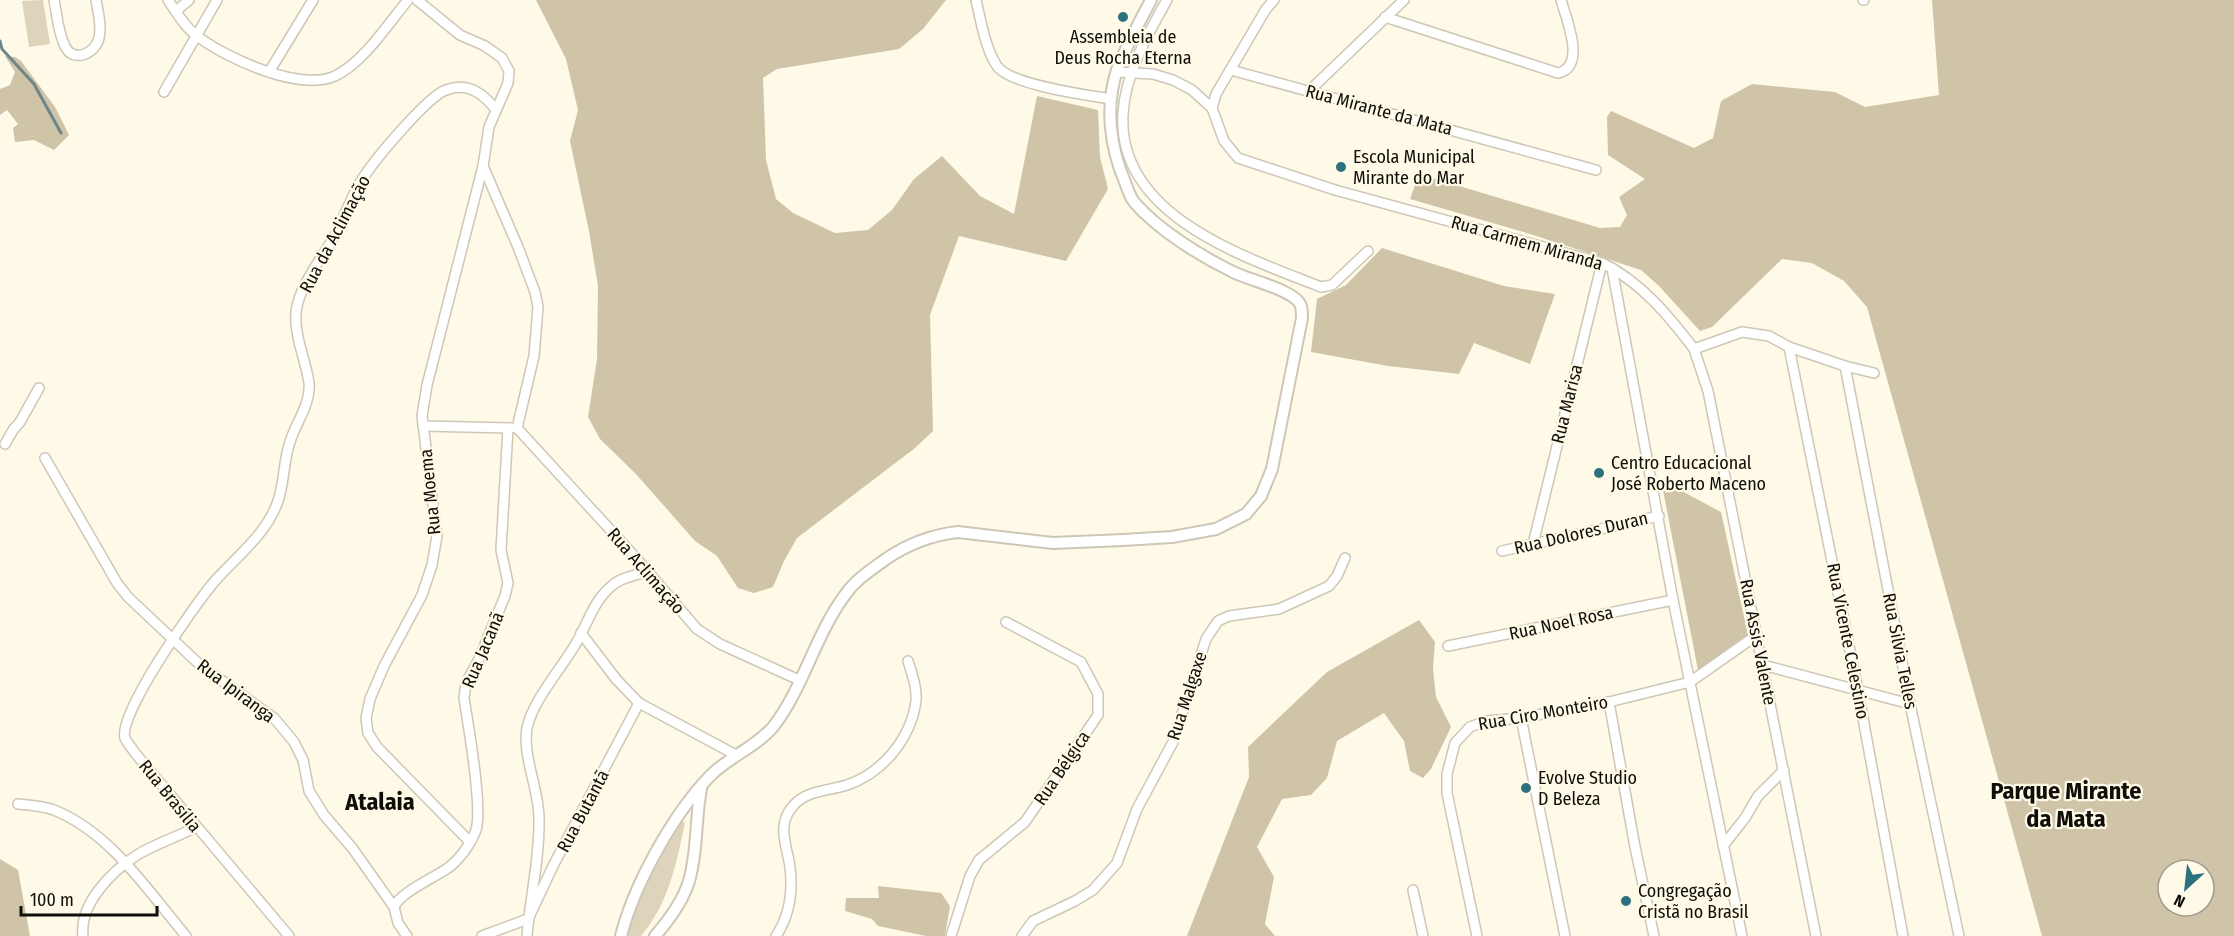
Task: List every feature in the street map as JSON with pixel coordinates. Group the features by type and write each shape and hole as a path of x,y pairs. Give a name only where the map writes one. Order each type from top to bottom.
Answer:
{"street":[{"path":"54,0 63,41 68,52 73,55 87,54 100,38 96,0"},
{"path":"168,0 196,35 230,56 269,72 315,81 337,75 353,64 408,0"},
{"path":"176,11 189,0"},
{"path":"164,92 217,0"},
{"path":"269,72 313,0"},
{"name":"Rua Moema","path":"417,0 460,35 485,46 502,58 509,71 508,83 489,127 483,166 448,310 430,371 422,416 437,536 432,565 422,595 384,666 370,699 366,718 368,733 377,747 470,842"},
{"path":"976,0 990,49 997,66 1005,75 1021,81 1111,99"},
{"path":"621,936 628,910 669,830 702,786 728,760 762,738 774,725 793,696 799,680 844,595 861,577 903,548 944,533 958,532 1053,543 1172,537 1216,529 1246,514 1261,496 1272,469 1282,429 1302,318 1300,304 1292,295 1237,274 1204,257 1168,232 1133,201 1112,143 1111,99 1117,72 1133,33 1151,0"},
{"path":"1167,0 1131,72 1123,114 1124,145 1133,170 1151,193 1178,219 1241,256 1321,287 1332,285 1368,251"},
{"path":"1212,108 1216,94 1266,9 1274,0"},
{"path":"1309,91 1404,0"},
{"path":"1385,17 1558,73 1566,72 1570,66 1574,45 1561,0"},
{"name":"Rua Mirante da Mata","path":"1231,70 1596,170"},
{"name":"Rua Carmem Miranda","path":"1117,72 1153,74 1173,80 1192,90 1212,108 1224,141 1238,158 1335,190 1602,263 1633,282 1670,318 1695,349"},
{"name":"Rua da Aclimação","path":"172,640 208,589 260,533 279,500 290,440 308,397 309,384 301,354 296,312 302,294 334,237 364,176 425,104 438,93 456,87 468,88 484,95 496,110"},
{"path":"423,426 512,428 534,356 538,307 535,292 483,166"},
{"path":"1168,232 1178,219"},
{"name":"Rua Marisa","path":"1533,544 1602,263"},
{"path":"1612,268 1673,600 1742,936"},
{"path":"1695,349 1742,332 1769,336 1789,347 1874,373"},
{"name":"Rua Vicente Celestino","path":"1789,347 1858,691 1903,936"},
{"name":"Rua Assis Valente","path":"1695,349 1708,391 1816,936"},
{"name":"Rua Silvia Telles","path":"1845,366 1910,704 1959,936"},
{"path":"5,444 39,388"},
{"name":"Rua Aclimação","path":"512,428 648,572 697,629 720,644 799,680"},
{"name":"Rua Jacanã","path":"394,907 401,898 452,866 476,830 478,807 464,698 466,683 488,638 508,583 501,550 512,428"},
{"name":"Rua Ipiranga","path":"45,458 117,583 128,597 199,664 274,718 294,742 303,760 309,791 324,815 353,849 394,907 398,923 407,936"},
{"name":"Rua Dolores Duran","path":"1502,551 1659,516"},
{"name":"Rua Malgaxe","path":"1022,936 1033,921 1093,890 1117,863 1137,809 1173,742 1206,639 1218,621 1223,617 1279,609 1329,586 1337,576 1345,558"},
{"path":"527,936 540,816 527,742 527,728 532,713 599,599 615,583 648,572"},
{"name":"Rua Noel Rosa","path":"1448,646 1673,600"},
{"name":"Rua Bélgica","path":"951,936 970,876 979,860 1025,822 1098,715 1098,694 1081,662 1006,622"},
{"path":"581,633 616,679 639,703 736,755"},
{"path":"1690,682 1757,635"},
{"name":"Rua Brasília","path":"172,640 129,714 124,729 125,738 196,827 289,936"},
{"path":"776,936 785,922 791,899 790,867 783,836 786,816 800,800 809,795 847,785 864,777 885,762 906,732 916,700 915,684 908,661"},
{"path":"1763,665 1910,704"},
{"name":"Rua Ciro Monteiro","path":"1477,936 1447,793 1447,774 1455,743 1470,727 1486,721 1521,718 1609,702 1690,682"},
{"path":"1609,702 1654,936"},
{"name":"Rua Butantã","path":"528,920 553,866 639,703"},
{"path":"1521,718 1565,936"},
{"path":"1723,846 1745,818 1758,796 1784,770"},
{"path":"655,936 676,908 689,881 696,813 702,786"},
{"path":"18,804 53,809 78,823 102,841 126,864 186,936"},
{"path":"83,936 82,926 86,914 94,898 105,884 137,855 196,827"},
{"path":"1413,890 1423,936"},
{"path":"482,936 528,920"}],"shaded area":[{"path":"43,0 50,44 29,47 22,1"},
{"path":"536,0 946,0 923,29 899,49 777,69 763,78 766,160 776,199 793,213 835,233 868,230 892,210 914,179 942,156 980,196 1014,214 1037,96 1098,110 1100,157 1108,189 1066,261 959,236 930,315 933,431 915,448 797,538 773,587 754,593 738,588 717,556 695,541 636,474 600,439 588,417 597,359 598,286 570,141 578,110 566,59"},
{"path":"1932,0 2234,0 2234,936 2042,936 1867,307 1844,281 1812,263 1782,259 1712,327 1700,331 1659,286 1641,270 1530,234 1410,199 1419,174 1600,228 1620,227 1627,215 1619,197 1645,179 1608,155 1607,117 1611,111 1694,148 1713,138 1721,101 1752,84 1835,92 1865,107 1939,95"},
{"path":"5,56 15,57 21,61 55,107 69,135 54,150 34,140 15,142 13,128 18,124 7,110 0,115 0,89 10,85 15,72"},
{"path":"1382,248 1504,286 1555,294 1530,364 1474,343 1459,374 1388,366 1311,352 1317,299 1346,285"},
{"path":"1661,480 1721,512 1748,635 1698,670"},
{"path":"1419,620 1435,642 1433,669 1436,697 1451,727 1431,769 1423,778 1410,771 1404,741 1384,713 1337,741 1327,778 1311,795 1282,799 1257,847 1274,877 1265,924 1275,936 1187,936 1249,777 1248,747 1327,672"},
{"path":"680,819 685,823 675,868 665,897 641,936 627,936 635,905"},
{"path":"0,859 18,870 30,936 0,936"},
{"path":"878,886 941,893 950,906 945,936 926,936 878,926 872,919 845,911 846,898 879,898"}],"waterway":[{"path":"0,41 2,49 34,84 61,133"}],"place":[{"name":"Assembleia de Deus Rocha Eterna","path":"1123,17"},
{"name":"Escola Municipal Mirante do Mar","path":"1341,167"},
{"name":"Centro Educacional José Roberto Maceno","path":"1599,473"},
{"name":"Evolve Studio D Beleza","path":"1526,788"},
{"name":"Congregação Cristã no Brasil","path":"1626,901"}],"district":[{"name":"Atalaia","path":"380,802"},
{"name":"Parque Mirante da Mata","path":"2066,805"}]}
